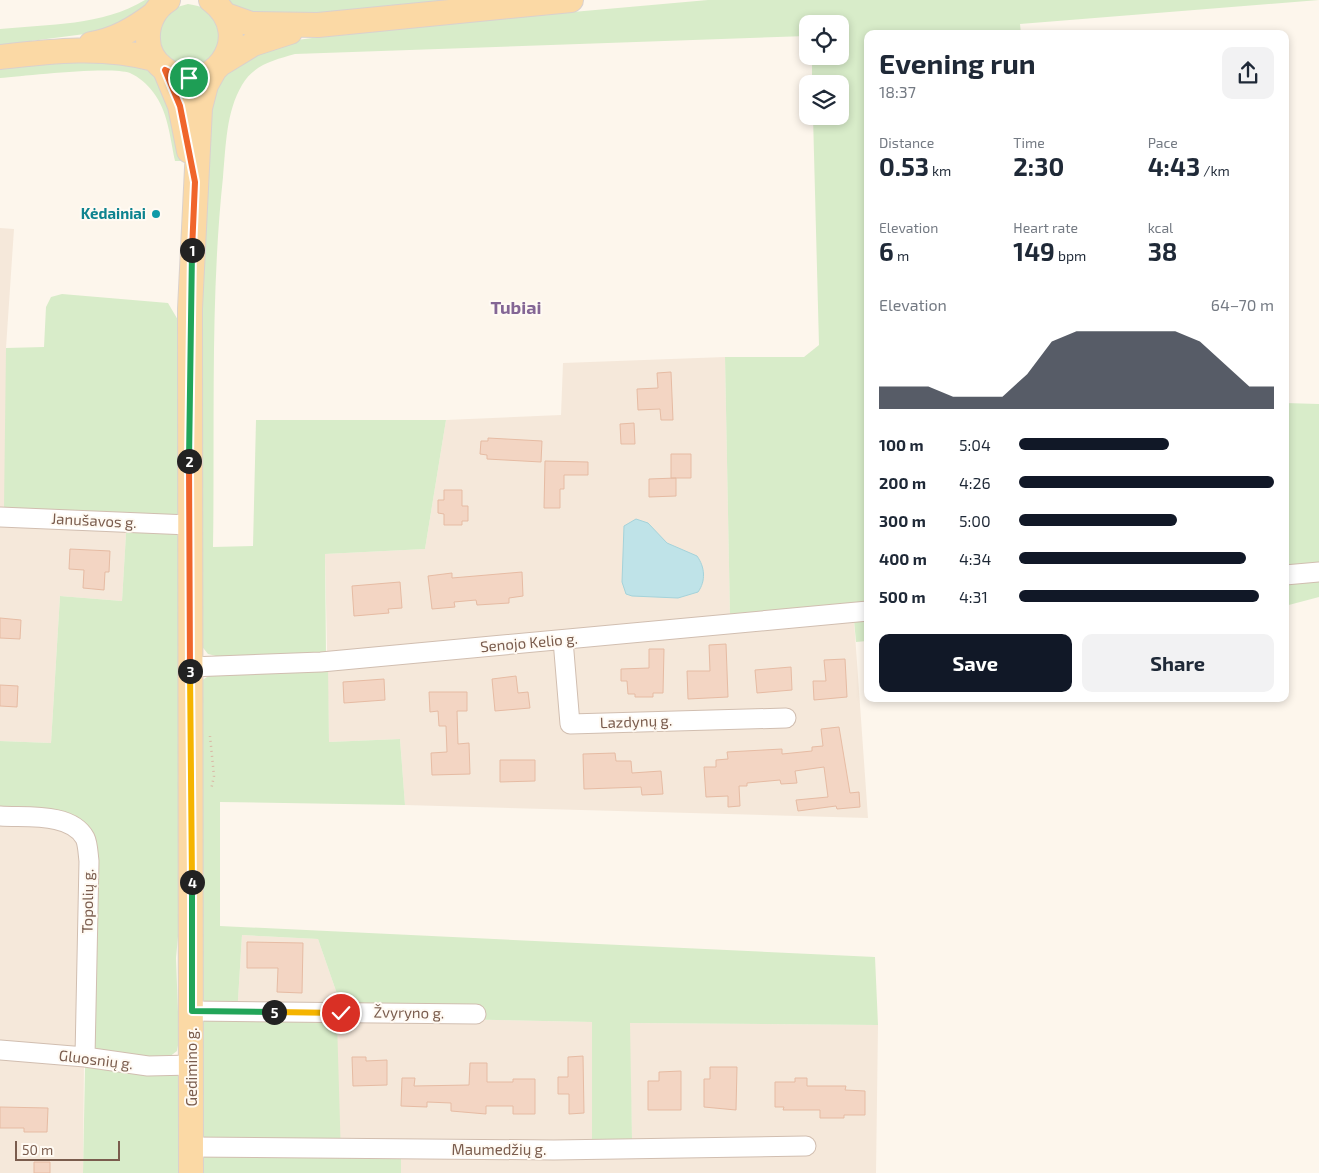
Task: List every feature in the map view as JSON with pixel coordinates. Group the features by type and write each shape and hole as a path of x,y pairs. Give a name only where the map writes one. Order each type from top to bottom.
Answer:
{"main road":[{"path":"219,8 251,24 318,25 571,0"},
{"path":"57,51 114,38 137,27 161,7"},
{"path":"161,7 150,23 148,41 180,106 195,182"},
{"path":"195,182 200,108 206,85 228,54 231,40 230,24 219,8"},
{"path":"0,57 57,51 98,50 136,54 160,64 179,77 189,78 207,74 238,52 263,40 318,25"},
{"name":"Gedimino g.","path":"191,1173 192,1011 189,526 190,300 195,182"}],"street":[{"name":"Janušavos g.","path":"0,516 189,526"},
{"path":"1289,575 1319,572"},
{"name":"Senojo Kelio g.","path":"190,667 321,662 864,611"},
{"name":"Lazdynų g.","path":"563,640 570,724 786,718"},
{"name":"Topolių g.","path":"0,816 59,820 74,826 86,838 89,861 85,1057"},
{"name":"Žvyryno g.","path":"192,1011 476,1014"},
{"name":"Gluosnių g.","path":"0,1050 85,1057 148,1066 192,1066"},
{"name":"Maumedžių g.","path":"191,1147 515,1150 806,1146"}],"shaded area":[{"path":"0,228 14,229 6,348 127,517 122,601 60,596 51,743 0,741"},
{"path":"725,357 730,617 853,606 868,818 405,805 400,739 329,742 325,554 425,549 446,420 561,415 563,363"},
{"path":"0,816 59,820 86,838 83,1173 0,1173"},
{"path":"242,935 318,939 345,1017 592,1022 592,1139 632,1139 629,1023 878,1025 876,1173 401,1173 400,1159 341,1157 237,1016"}],"green space":[{"path":"145,0 158,0 108,31 0,45 0,29 93,19 128,9"},
{"path":"220,0 450,0 311,16 254,19"},
{"path":"708,0 1319,0 1020,24 1021,30 864,30 864,605 730,617 725,357 804,357 819,345 813,125 849,125 849,75 812,75 812,65 849,65 849,15 799,15 799,36 295,54 272,61 258,68 247,78 237,95 230,118 225,153 216,269 213,547 253,546 256,420 446,420 425,549 325,554 326,655 224,658 208,654 200,644 199,308 204,117 224,70 283,42 370,30"},
{"path":"188,4 198,6 211,13 217,25 220,49 193,72 160,58 158,22 170,9"},
{"path":"79,59 127,59 153,72 177,116 183,161 175,161 168,125 158,99 145,84 130,73 86,71 0,78 0,68"},
{"path":"62,294 168,303 178,320 181,905 176,958 179,1039 177,1051 165,1060 192,1065 191,1173 83,1173 89,861 74,826 0,816 0,741 51,743 60,596 122,601 127,517 4,507 6,348 44,347 46,307 51,297"},
{"path":"1289,403 1319,404 1319,562 1289,565"},
{"path":"1319,579 1319,597 1289,605 1289,582"},
{"path":"864,618 864,641 856,642 854,620"},
{"path":"328,666 329,742 400,739 405,805 220,802 220,926 875,957 878,1025 630,1023 632,1139 592,1139 592,1022 345,1017 318,939 242,935 237,1016 337,1021 341,1157 401,1159 401,1173 196,1173 203,778 201,681 213,673"}],"water":[{"path":"636,519 648,523 667,543 697,556 704,574 701,588 698,592 678,598 632,596 626,594 622,582 624,526"}],"building":[{"path":"671,372 673,420 661,420 660,409 638,410 637,389 658,388 657,373"},
{"path":"634,423 635,444 621,444 620,424"},
{"path":"488,438 542,441 541,462 487,459 487,455 480,454 481,441 488,441"},
{"path":"671,454 691,454 691,478 671,478"},
{"path":"545,461 588,462 588,475 564,475 564,489 560,489 560,508 544,508"},
{"path":"676,478 676,496 649,497 649,479"},
{"path":"444,490 462,490 462,506 468,506 468,521 462,521 462,525 444,525 444,514 438,513 438,500 444,500"},
{"path":"70,549 110,551 109,572 105,572 104,590 83,588 84,570 69,569"},
{"path":"522,572 523,596 509,598 509,603 477,605 476,600 454,602 455,607 432,609 428,576 452,573 452,578"},
{"path":"400,582 402,608 388,609 389,613 354,616 352,586"},
{"path":"0,618 21,620 20,639 0,638"},
{"path":"726,644 728,697 688,699 687,671 710,671 709,645"},
{"path":"649,649 664,649 663,693 653,693 653,697 635,697 635,694 628,694 627,681 621,681 621,669 649,668"},
{"path":"845,659 847,697 814,700 813,681 826,681 824,660"},
{"path":"791,667 792,690 757,693 755,670"},
{"path":"516,676 518,693 528,692 530,708 495,711 492,679"},
{"path":"384,679 385,700 344,703 343,682"},
{"path":"0,685 18,686 17,707 0,706"},
{"path":"429,692 467,692 467,711 457,711 458,744 469,743 470,774 432,775 431,753 447,752 446,726 439,726 438,711 430,712"},
{"path":"839,727 850,793 859,792 860,807 837,809 836,806 798,811 796,800 828,797 824,767 795,771 797,783 781,784 780,780 747,783 747,786 739,786 740,806 728,807 728,796 706,797 704,767 716,767 716,760 728,759 727,752 782,749 782,754 812,751 812,747 823,746 821,729"},
{"path":"615,753 616,761 631,761 632,773 661,771 663,794 642,795 641,787 584,789 583,754"},
{"path":"500,760 535,760 535,781 500,782"},
{"path":"247,942 303,943 302,993 277,992 278,968 247,968"},
{"path":"583,1056 584,1113 569,1114 569,1094 558,1094 558,1077 568,1077 568,1057"},
{"path":"352,1057 366,1057 366,1061 387,1060 387,1085 353,1086"},
{"path":"470,1063 487,1063 487,1082 513,1082 513,1079 535,1079 535,1114 513,1114 513,1106 486,1106 486,1114 451,1111 451,1103 427,1102 427,1107 401,1106 402,1078 415,1078 414,1086 469,1085"},
{"path":"710,1067 737,1067 736,1110 704,1107 704,1079 710,1079"},
{"path":"681,1071 681,1110 648,1110 648,1081 659,1081 659,1072"},
{"path":"795,1078 807,1078 807,1086 846,1086 845,1090 865,1091 865,1115 844,1115 844,1118 820,1118 820,1110 783,1110 784,1107 775,1107 775,1082 795,1082"},
{"path":"0,1107 48,1108 47,1132 24,1132 24,1128 0,1128"},
{"path":"34,1162 50,1162 50,1173 34,1173"}],"place":[{"name":"Kėdainiai","path":"156,214"}],"district":[{"name":"Tubiai","path":"516,308"}],"route":[{"path":"189,78 179,77 165,70 180,106 195,182 190,308 189,526 192,1011 341,1013"}]}
